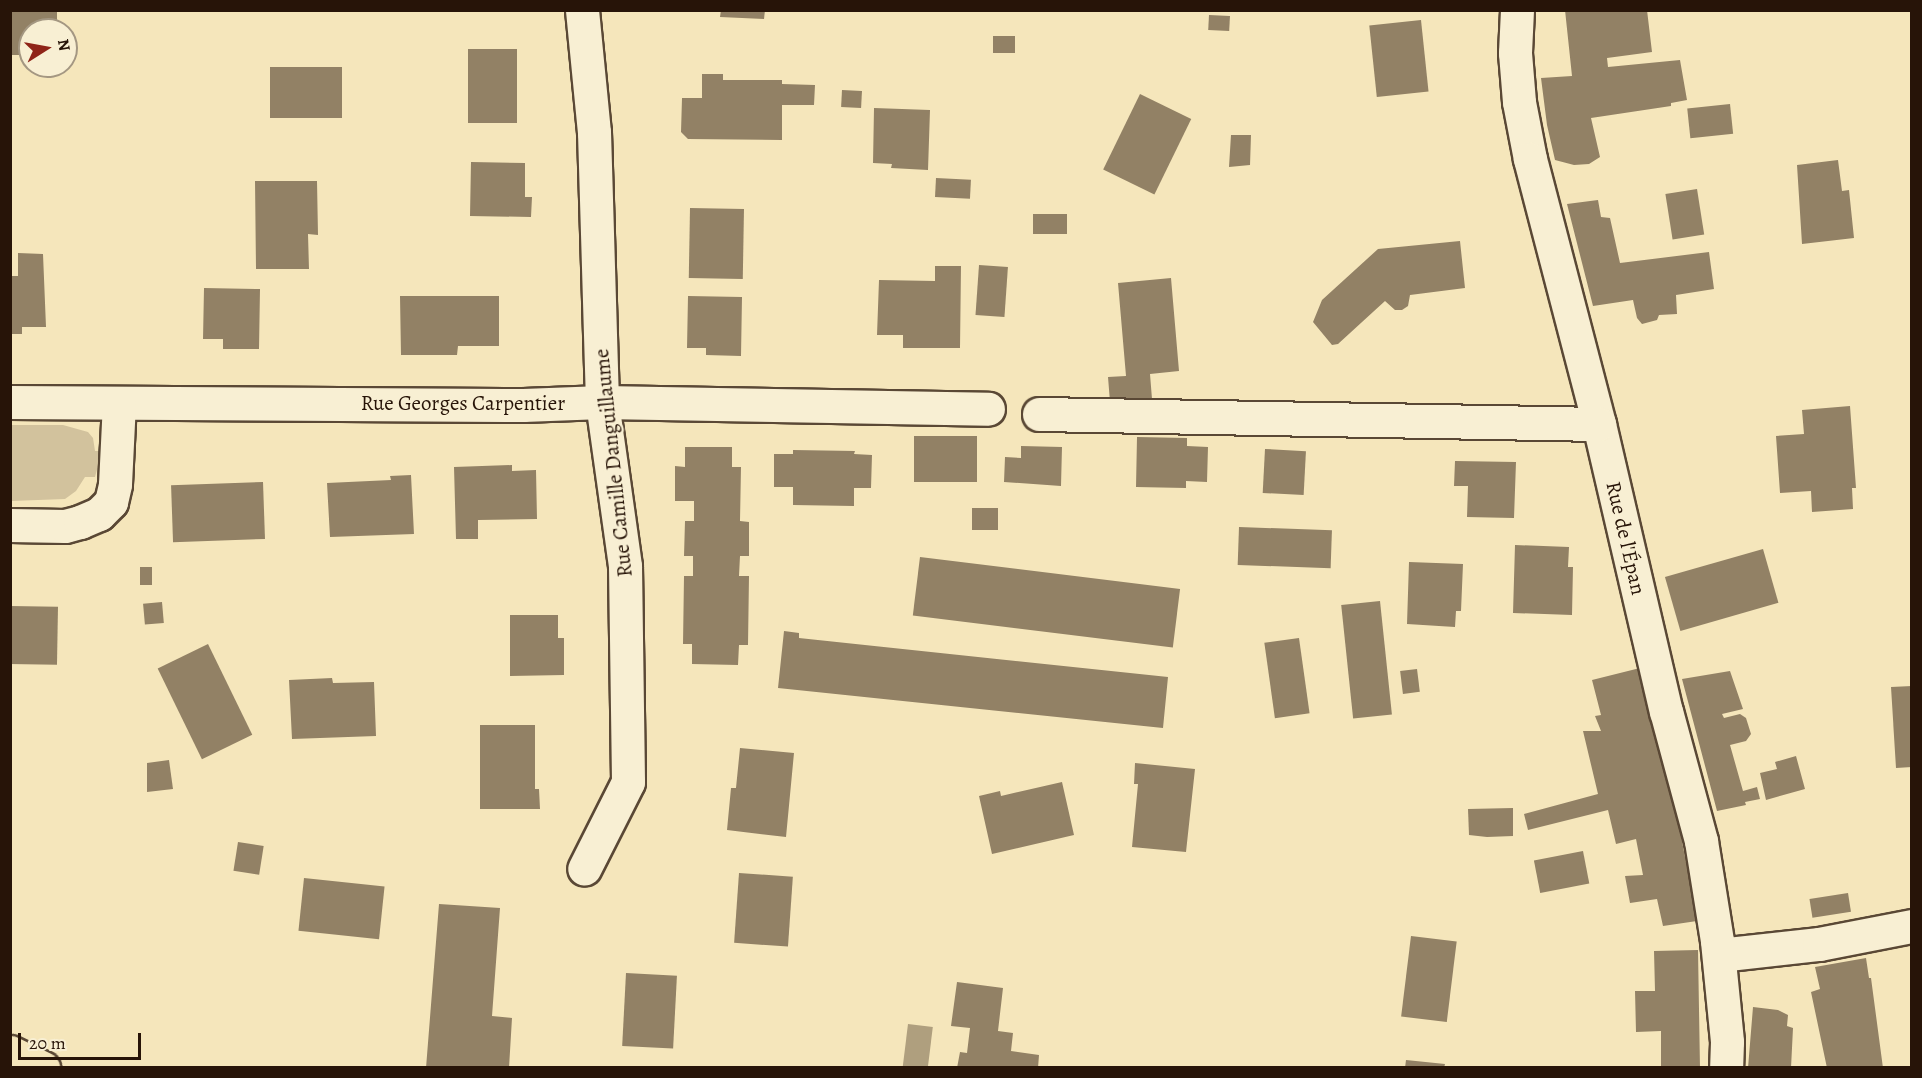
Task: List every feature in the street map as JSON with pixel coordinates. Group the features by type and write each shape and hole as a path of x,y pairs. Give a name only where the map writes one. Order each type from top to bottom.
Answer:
{"highway":[{"path":"10,1052 43,1068"}],"street":[{"name":"Rue Camille Danguillaume","path":"582,10 594,132 602,402 625,566 628,782 584,869"},
{"name":"Rue de l'Épan","path":"1517,10 1515,53 1518,102 1530,159 1599,424 1666,711 1701,842 1719,955 1727,1042 1726,1068"},
{"name":"Rue Georges Carpentier","path":"10,402 524,405 602,402 988,409"},
{"path":"10,525 65,526 99,514 111,502 115,484 119,403"},
{"path":"1039,414 1599,424"},
{"path":"1719,955 1819,944 1911,926"}],"shaded area":[{"path":"11,425 63,425 88,432 93,438 95,451 102,451 95,477 85,477 76,491 65,499 11,501"},
{"path":"908,1024 933,1027 928,1068 903,1067"}],"building":[{"path":"10,10 57,10 57,18 18,18 18,55 10,55"},
{"path":"721,10 765,10 764,19 720,17"},
{"path":"1565,10 1647,10 1652,52 1607,58 1608,67 1680,60 1687,100 1671,103 1671,106 1591,118 1600,157 1589,164 1574,165 1555,160 1547,125 1541,78 1572,76"},
{"path":"1209,15 1230,16 1229,31 1208,30"},
{"path":"1421,20 1429,92 1377,97 1369,25"},
{"path":"993,36 1015,36 1015,53 993,53"},
{"path":"468,49 517,49 517,123 468,123"},
{"path":"270,67 342,67 342,118 270,118"},
{"path":"702,74 723,74 723,80 782,80 782,84 815,85 814,105 782,105 782,140 688,139 681,132 682,98 702,98"},
{"path":"842,90 862,91 861,108 841,107"},
{"path":"1140,94 1191,119 1154,194 1103,169"},
{"path":"1730,104 1733,134 1690,138 1687,108"},
{"path":"874,108 930,110 928,170 891,168 892,164 873,163"},
{"path":"1231,135 1251,135 1250,165 1229,167"},
{"path":"1838,160 1842,191 1849,190 1854,238 1802,244 1797,165"},
{"path":"471,162 525,163 525,197 532,197 531,217 470,216"},
{"path":"936,178 971,180 970,199 935,197"},
{"path":"255,181 317,181 318,235 308,234 309,269 256,269"},
{"path":"1697,189 1704,234 1673,239 1665,194"},
{"path":"1598,200 1601,217 1610,218 1620,263 1709,252 1714,289 1676,295 1677,314 1659,315 1657,320 1642,324 1637,318 1633,300 1593,306 1567,204"},
{"path":"690,208 744,209 743,279 689,278"},
{"path":"1033,214 1067,214 1067,234 1033,234"},
{"path":"1460,241 1465,288 1410,295 1408,306 1402,310 1395,310 1385,301 1338,344 1332,345 1313,322 1322,300 1378,249"},
{"path":"18,253 43,254 46,327 22,327 22,334 10,334 10,276 18,276"},
{"path":"979,265 1008,267 1004,317 976,315"},
{"path":"935,266 961,266 960,348 903,348 903,335 877,335 879,280 935,281"},
{"path":"1171,278 1179,371 1150,374 1152,399 1110,402 1108,377 1126,376 1118,283"},
{"path":"204,288 260,289 259,349 223,349 223,339 203,339"},
{"path":"400,296 499,296 499,346 458,346 457,355 401,355"},
{"path":"688,296 742,297 741,356 706,355 706,348 687,348"},
{"path":"1850,406 1856,488 1852,488 1853,509 1812,512 1811,491 1780,493 1776,436 1804,434 1802,410"},
{"path":"914,436 977,436 977,482 914,482"},
{"path":"1137,437 1187,438 1187,446 1208,447 1207,482 1186,481 1186,488 1136,487"},
{"path":"1021,446 1062,447 1061,486 1004,482 1005,457 1021,458"},
{"path":"685,447 732,447 732,467 741,467 740,521 749,522 749,556 740,556 739,576 749,576 748,645 739,645 738,665 692,664 692,644 683,644 684,576 693,576 693,556 684,556 685,521 694,521 694,501 675,501 675,466 685,467"},
{"path":"1265,449 1306,451 1304,495 1263,493"},
{"path":"793,450 855,451 854,454 872,455 871,488 854,488 854,506 793,505 793,487 774,487 774,454 793,454"},
{"path":"1455,461 1516,462 1514,518 1467,517 1468,486 1454,486"},
{"path":"512,465 512,471 536,470 537,519 478,520 478,539 456,539 454,467"},
{"path":"411,475 414,534 330,537 327,483 391,480 390,476"},
{"path":"263,482 265,539 173,542 171,485"},
{"path":"972,508 998,508 998,530 972,530"},
{"path":"1239,527 1332,530 1331,568 1238,565"},
{"path":"1515,545 1569,547 1568,567 1573,567 1572,615 1513,613"},
{"path":"1763,549 1778,603 1680,631 1665,577"},
{"path":"920,557 1180,589 1173,647 913,616"},
{"path":"1409,562 1463,564 1461,611 1456,611 1455,627 1407,624"},
{"path":"140,567 152,567 152,585 140,585"},
{"path":"1380,601 1392,714 1353,718 1341,605"},
{"path":"162,602 164,623 145,625 143,604"},
{"path":"10,606 58,607 57,665 10,664"},
{"path":"510,615 558,615 558,638 564,638 564,675 510,676"},
{"path":"784,631 799,633 799,638 1168,677 1163,728 778,688"},
{"path":"1299,638 1310,713 1275,718 1264,643"},
{"path":"208,644 252,735 202,759 158,669"},
{"path":"1640,668 1670,777 1697,921 1663,926 1657,899 1630,903 1625,876 1643,875 1636,839 1616,844 1608,810 1528,830 1524,814 1598,794 1583,731 1601,731 1595,716 1601,715 1592,680"},
{"path":"1417,669 1420,692 1403,694 1400,671"},
{"path":"1730,671 1743,709 1722,714 1724,718 1740,714 1746,718 1751,734 1746,741 1730,745 1743,791 1757,787 1760,799 1745,802 1746,805 1717,811 1682,679"},
{"path":"332,678 333,683 374,682 376,736 292,739 289,680"},
{"path":"1912,686 1912,767 1896,768 1891,687"},
{"path":"480,725 535,725 535,789 539,789 540,809 480,809"},
{"path":"740,748 794,753 786,837 727,830 731,788 736,788"},
{"path":"1796,756 1805,789 1766,800 1760,773 1777,769 1775,762"},
{"path":"169,760 173,789 147,792 147,763"},
{"path":"1135,763 1195,769 1186,852 1132,847 1138,784 1134,784"},
{"path":"1062,782 1074,835 992,854 979,796 1000,791 1001,796"},
{"path":"1513,808 1513,836 1469,835 1468,809"},
{"path":"238,842 264,846 259,875 233,871"},
{"path":"1583,851 1589,883 1540,893 1534,861"},
{"path":"739,873 793,877 788,947 734,943"},
{"path":"304,878 385,886 379,939 298,931"},
{"path":"1848,893 1851,912 1812,918 1809,899"},
{"path":"439,904 500,908 492,1016 512,1018 509,1068 426,1068"},
{"path":"1411,936 1457,942 1447,1022 1401,1016"},
{"path":"1698,950 1700,1068 1661,1068 1661,1031 1636,1032 1635,991 1655,991 1654,951"},
{"path":"1866,958 1869,978 1871,978 1883,1068 1827,1068 1811,992 1820,989 1815,967"},
{"path":"626,973 677,976 673,1049 622,1046"},
{"path":"957,982 1003,988 998,1031 1013,1033 1011,1051 1039,1055 1038,1068 957,1068 960,1052 967,1053 970,1028 951,1026"},
{"path":"1753,1007 1778,1010 1788,1015 1787,1026 1793,1028 1791,1068 1748,1068"},
{"path":"1406,1060 1445,1064 1444,1068 1405,1068"}]}
